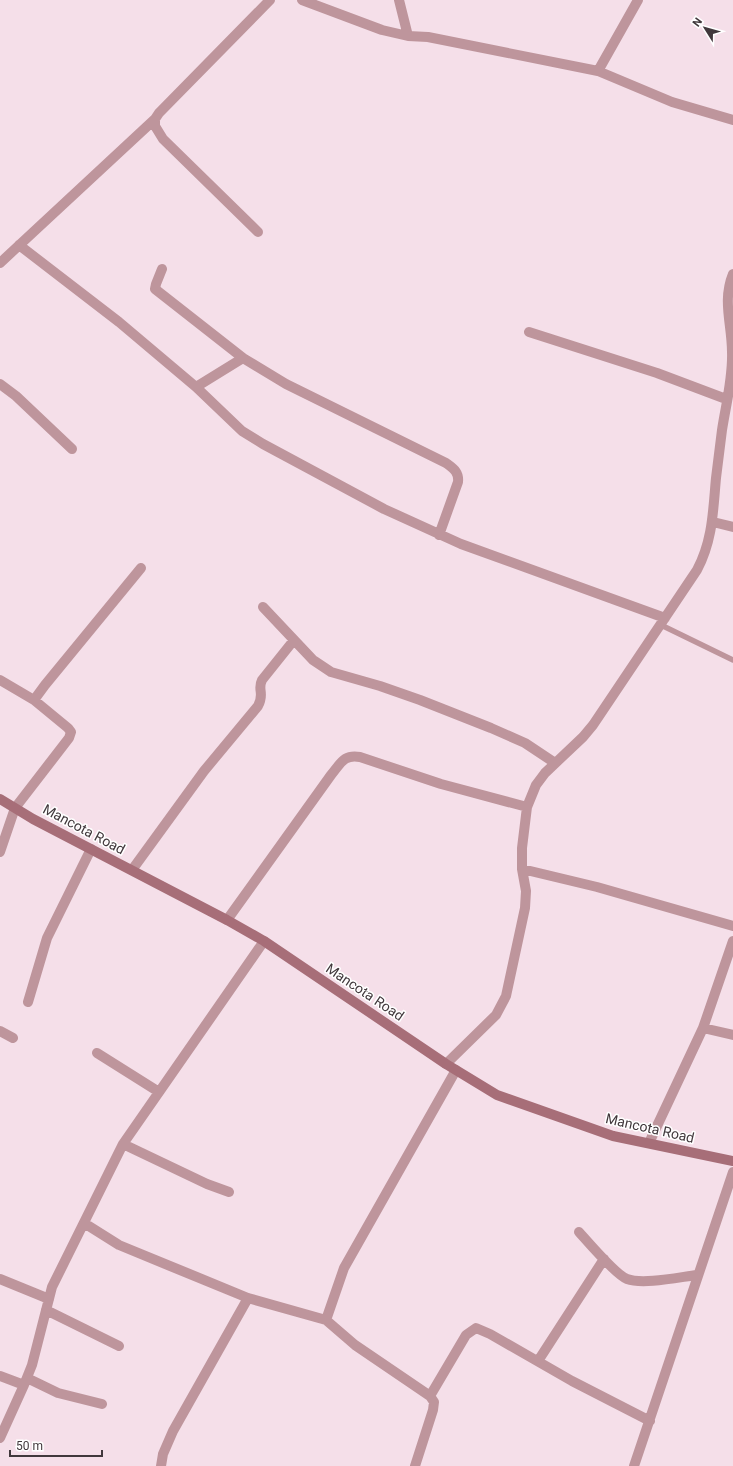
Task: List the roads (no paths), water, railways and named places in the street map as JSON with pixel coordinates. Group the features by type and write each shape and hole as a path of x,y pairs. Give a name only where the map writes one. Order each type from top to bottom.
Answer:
{"main road":[{"name":"Mancota Road","path":"0,799 264,941 446,1064 497,1095 613,1136 733,1161"}],"street":[{"path":"0,263 154,119 270,0"},
{"path":"302,0 382,30 408,36 428,37 598,72 672,102 733,120"},
{"path":"399,0 408,36"},
{"path":"598,72 638,0"},
{"path":"154,119 155,126 163,139 258,232"},
{"path":"18,245 118,322 196,387 242,431 262,444 384,509 439,535 663,621"},
{"path":"162,269 155,289 243,358 286,384 446,463 455,469 459,476 458,482 439,535"},
{"path":"446,1064 496,1015 506,996 524,908 526,891 522,868 522,848 527,807 536,784 593,724 704,558 713,522 716,478 726,399 732,370 732,351 726,300 733,274"},
{"path":"529,332 657,373 726,399"},
{"path":"196,387 243,358"},
{"path":"0,384 16,396 72,449"},
{"path":"713,522 733,527"},
{"path":"34,700 141,568"},
{"path":"262,607 313,660 331,672 387,688 491,728 525,743 555,764"},
{"path":"132,870 204,771 258,706 262,696 260,687 262,680 294,640"},
{"path":"0,680 34,700 71,732 69,738 15,808 0,852"},
{"path":"227,920 331,775 345,758 352,756 360,757 441,784 527,807"},
{"path":"28,1002 47,938 91,849"},
{"path":"522,868 597,887 733,926"},
{"path":"0,1438 32,1365 52,1287 124,1144 264,941"},
{"path":"649,1143 703,1028 733,941"},
{"path":"703,1028 733,1035"},
{"path":"0,1031 13,1038"},
{"path":"97,1053 159,1092"},
{"path":"326,1320 344,1268 456,1070"},
{"path":"124,1144 207,1184 229,1192"},
{"path":"634,1466 733,1172"},
{"path":"84,1223 118,1245 248,1298 326,1320 355,1345 430,1396 434,1402 433,1410 415,1466"},
{"path":"579,1232 622,1276 632,1280 660,1280 698,1275"},
{"path":"538,1361 604,1259"},
{"path":"0,1279 49,1299"},
{"path":"161,1466 167,1444 173,1431 248,1298"},
{"path":"46,1310 119,1346"},
{"path":"430,1396 466,1335 476,1328 490,1334 650,1422"},
{"path":"0,1376 102,1404"}],"lane":[{"path":"663,621 733,660"}]}
